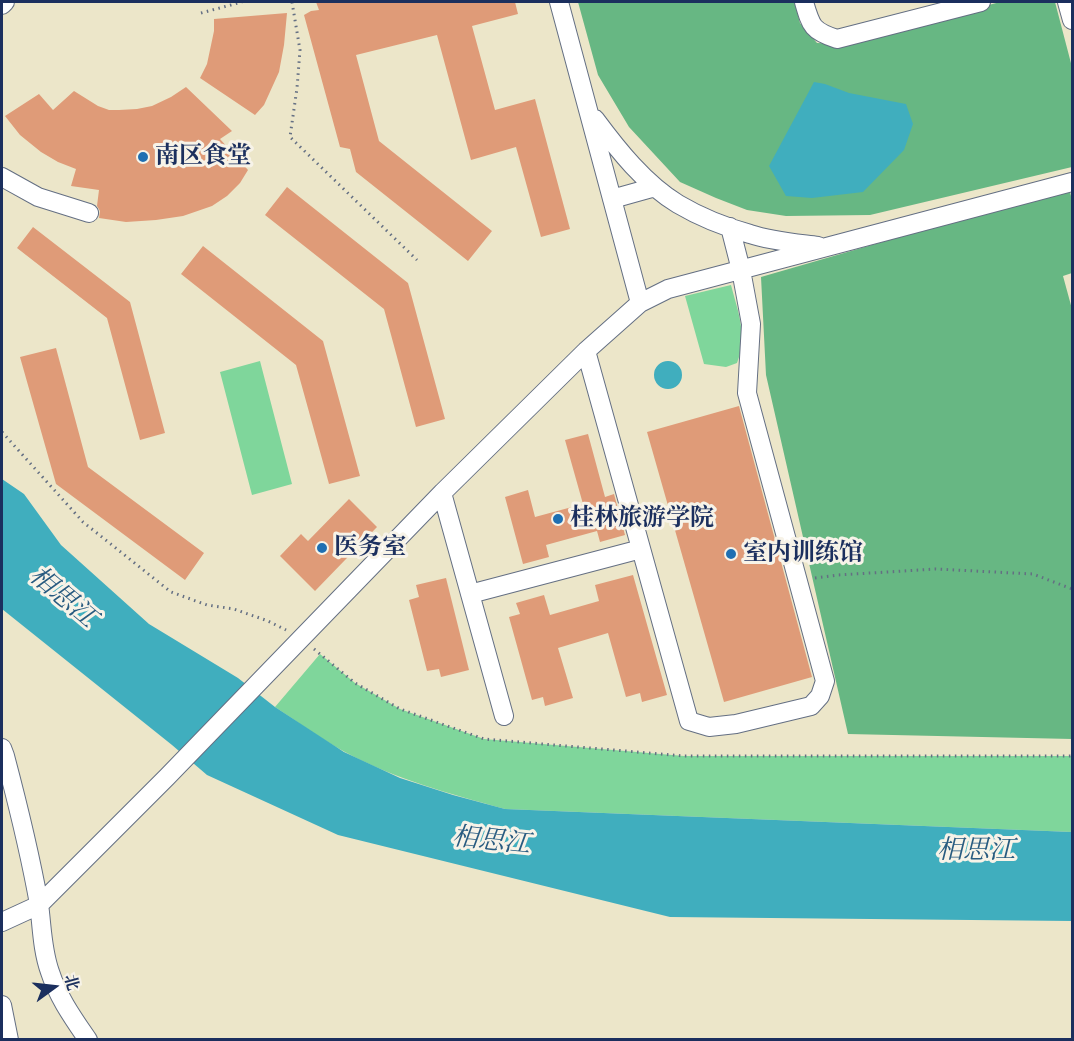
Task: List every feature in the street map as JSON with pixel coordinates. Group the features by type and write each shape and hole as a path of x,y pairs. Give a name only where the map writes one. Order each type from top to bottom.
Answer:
{"street":[{"path":"2,5 5,2"},
{"path":"560,2 640,303"},
{"path":"804,2 810,23 822,34 837,39 981,2"},
{"path":"1067,2 1072,20"},
{"path":"589,112 633,164 655,187 676,203 702,217 751,235 825,247"},
{"path":"2,177 38,196 89,213"},
{"path":"2,922 39,905 167,777 442,493 586,351 640,303 668,289 1072,182"},
{"path":"612,199 655,187"},
{"path":"586,351 689,721 710,727 736,724 812,706 820,696 825,681 747,393 751,324 730,227"},
{"path":"442,493 504,716"},
{"path":"470,594 641,549"},
{"path":"2,748 21,818 39,905 49,969 64,1005 88,1040"},
{"path":"2,1005 9,1040"}],"path":[{"path":"201,13 242,2"},
{"path":"292,2 300,50 290,137 417,260"},
{"path":"2,432 83,522 171,592 207,605 246,613 268,621 301,638"},
{"path":"798,581 838,575 936,569 1033,574 1072,589"},
{"path":"320,654 355,683 400,709 484,739 684,756 1072,756"}],"green space":[{"path":"578,2 795,2 800,23 817,43 843,44 1000,2 1055,2 1072,67 1072,167 870,215 786,216 747,210 680,182 629,127 598,75"},
{"path":"1069,188 1072,200 1072,273 1063,276 1072,309 1072,739 848,734 766,375 761,277"},
{"path":"731,285 742,334 737,363 726,367 704,364 685,296"},
{"path":"260,361 292,484 252,495 220,372"},
{"path":"320,654 355,683 400,709 484,739 684,756 1072,756 1072,832 505,809 403,778 364,762 318,736 275,707"}],"water":[{"path":"814,82 849,93 906,104 913,124 904,150 863,192 812,198 786,196 769,166"},
{"path":"668,361 678,365 682,375 678,385 668,389 658,385 654,375 658,365"},
{"name":"相思江","path":"2,479 24,494 61,545 149,624 238,678 275,707 344,752 400,778 505,809 1072,832 1072,921 670,917 338,835 207,775 2,609"}],"building":[{"path":"316,2 515,2 518,14 472,26 495,110 535,99 570,229 541,237 516,147 471,160 437,35 356,55 379,141 492,231 468,261 356,172 350,149 340,147 304,15 319,10"},
{"path":"287,13 279,72 264,105 255,115 200,78 207,64 214,31 214,19"},
{"name":"南区食堂","path":"186,87 232,131 220,139 248,170 240,183 227,196 212,206 183,216 126,222 99,218 100,211 97,206 99,190 71,186 76,169 41,152 20,135 5,116 39,94 53,110 74,91 98,106 109,110 119,110 152,106"},
{"path":"287,187 408,283 445,419 416,427 384,309 265,215"},
{"path":"33,227 130,302 165,433 140,440 107,318 17,248"},
{"path":"203,246 323,341 360,476 329,484 296,365 181,274"},
{"path":"56,348 88,467 204,553 185,580 56,484 20,357"},
{"name":"室内训练馆","path":"739,406 812,677 724,702 647,432"},
{"path":"588,434 605,497 614,494 625,535 600,542 597,531 546,545 549,557 523,564 505,497 528,490 535,517 583,504 565,440"},
{"name":"医务室","path":"349,499 377,527 315,591 280,556 301,534 308,541"},
{"path":"633,575 667,695 642,702 640,693 626,697 608,633 558,648 573,698 545,706 543,697 532,700 509,617 520,614 516,603 544,595 550,615 599,601 595,585"},
{"path":"446,578 469,670 441,677 439,669 427,671 409,600 419,597 416,585"}],"place":[{"name":"南区食堂","path":"143,157"},
{"name":"桂林旅游学院","path":"558,519"},
{"name":"医务室","path":"322,548"},
{"name":"室内训练馆","path":"731,554"}]}
